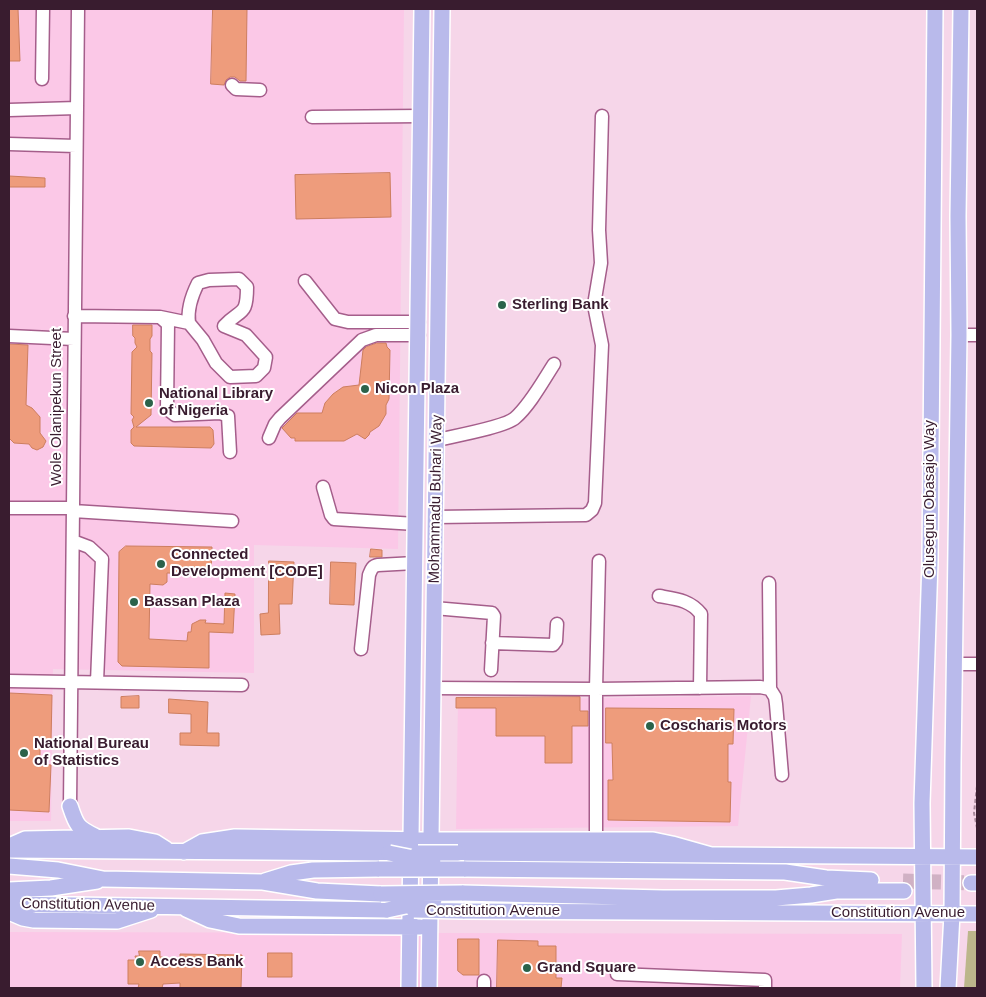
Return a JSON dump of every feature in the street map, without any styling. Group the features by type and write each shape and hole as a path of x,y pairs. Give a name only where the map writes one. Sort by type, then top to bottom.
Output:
{"main road":[{"name":"Mohammadu Buhari Way","path":"409,988 422,9"},
{"name":"Mohammadu Buhari Way","path":"429,988 442,9"},
{"name":"Olusegun Obasajo Way","path":"922,988 923,914 921,855 930,561 935,9"},
{"name":"Olusegun Obasajo Way","path":"948,988 952,914 961,9"},
{"path":"421,137 441,138"},
{"path":"416,500 436,502"},
{"path":"49,837 61,828 70,806"},
{"path":"70,806 76,823 80,828 98,837"},
{"path":"9,846 25,838 49,837 129,837 155,842 178,852 202,842 235,837 411,840 653,840 711,855"},
{"path":"9,850 921,855 977,857"},
{"path":"389,853 464,869"},
{"name":"Constitution Avenue","path":"9,866 58,870 104,879 263,882 317,891 381,894 462,893 663,898 776,898 903,886 785,872 464,869 313,870 291,873 263,882"},
{"name":"Constitution Avenue","path":"9,890 52,888 104,879"},
{"path":"388,910 462,893"},
{"name":"Constitution Avenue","path":"9,904 463,911 977,914"},
{"path":"9,912 34,920 117,921 159,906"},
{"path":"182,907 210,920 239,926 410,926 429,928"}],"street":[{"path":"42,79 43,9"},
{"name":"Wole Olanipekun Street","path":"70,806 78,9"},
{"path":"232,85 236,89 260,90"},
{"path":"9,110 77,108"},
{"path":"312,118 421,116"},
{"path":"435,517 586,515 592,510 595,503 602,345 594,305 601,263 602,116"},
{"path":"9,144 76,146"},
{"path":"74,316 160,317 189,323 203,340 216,363 230,377 256,376 264,368 266,357 246,335 224,326 242,313 247,303 247,287 239,279 209,280 198,283 192,295 188,316 189,323"},
{"path":"305,281 335,319 419,329"},
{"path":"160,317 168,324 168,409 175,415 220,413 228,416 230,452"},
{"path":"269,438 280,418 362,340 376,335 419,329"},
{"path":"959,335 977,334"},
{"path":"9,336 74,339"},
{"path":"437,440 513,420 520,413 554,364"},
{"path":"323,487 331,516 334,519 416,524"},
{"path":"9,508 73,510 232,521"},
{"path":"73,541 89,547 102,558 97,682"},
{"path":"596,840 596,689 600,561"},
{"path":"361,649 371,569 378,564 415,563"},
{"path":"769,583 770,689 775,697 776,704 782,775"},
{"path":"659,596 687,602 694,606 701,614 700,688"},
{"path":"434,608 492,613 494,616 491,670"},
{"path":"492,643 553,645 556,641 557,624"},
{"path":"955,664 977,664"},
{"path":"9,681 242,685"},
{"path":"432,688 760,687 770,689"},
{"path":"617,974 725,984 765,984"}],"path":[{"path":"977,786 974,813 977,828"}],"shaded area":[{"path":"9,9 404,9 398,549 254,545 254,673 53,669 51,821 9,821"},
{"path":"751,696 738,826 456,829 458,700"},
{"path":"968,931 977,931 977,988 964,988"},
{"path":"9,932 902,934 900,988 9,988"}],"building":[{"path":"9,9 18,9 20,61 9,61"},
{"path":"213,9 247,9 246,81 230,77 224,85 211,84"},
{"path":"390,173 391,217 296,219 295,175"},
{"path":"9,176 45,178 45,187 9,187"},
{"path":"133,325 152,325 152,336 150,339 150,351 152,353 151,415 136,427 210,427 213,430 214,444 211,448 134,446 131,443 131,430 134,427 132,420 134,417 131,414 132,352 137,347 133,336"},
{"name":"Nicon Plaza","path":"377,343 386,343 390,350 389,399 386,405 386,414 379,426 370,432 365,439 357,434 344,441 295,441 295,438 291,438 282,428 297,413 322,413 325,403 333,394 343,387 359,385 363,350"},
{"path":"9,344 28,345 26,405 32,408 40,417 40,433 46,441 43,447 37,450 29,444 14,443 9,438"},
{"name":"Bassan Plaza","path":"126,546 212,547 211,574 167,573 167,582 163,585 150,584 149,639 187,641 188,632 191,632 192,624 200,620 206,620 205,623 224,624 225,593 235,594 233,633 209,632 209,668 122,666 118,662 119,552"},
{"path":"371,549 382,550 382,557 370,557"},
{"path":"269,561 294,562 292,604 279,604 280,634 261,635 260,614 268,613"},
{"path":"331,562 356,563 354,605 330,604"},
{"name":"National Bureau of Statistics","path":"9,693 52,695 51,742 40,742 40,764 51,765 49,812 9,810"},
{"path":"139,696 139,708 121,708 121,697"},
{"path":"580,697 580,711 588,711 588,726 572,726 572,763 545,763 545,736 496,736 496,708 456,708 456,698"},
{"path":"169,699 208,702 207,733 219,733 219,746 180,745 180,733 191,733 191,714 169,713"},
{"path":"606,708 734,709 733,744 728,744 728,782 731,782 730,822 608,820 608,780 613,780 612,743 606,743"},
{"path":"458,939 479,939 479,975 463,975 458,971"},
{"name":"Grand Square","path":"498,940 538,941 538,946 556,946 556,978 562,978 561,988 497,988"},
{"path":"139,951 160,951 160,957 163,957 163,961 180,960 180,954 242,955 241,988 180,988 180,983 163,984 162,988 138,988 139,984 128,984 128,960 136,960 135,956 139,956"},
{"path":"268,953 292,953 292,977 268,977"}],"tunnel":[{"path":"903,881 971,883"}],"place":[{"name":"Sterling Bank","path":"502,305"},
{"name":"Nicon Plaza","path":"365,389"},
{"name":"National Library of Nigeria","path":"149,403"},
{"name":"Connected Development [CODE]","path":"161,564"},
{"name":"Bassan Plaza","path":"134,602"},
{"name":"Coscharis Motors","path":"650,726"},
{"name":"National Bureau of Statistics","path":"24,753"},
{"name":"Access Bank","path":"140,962"},
{"name":"Grand Square","path":"527,968"}]}
